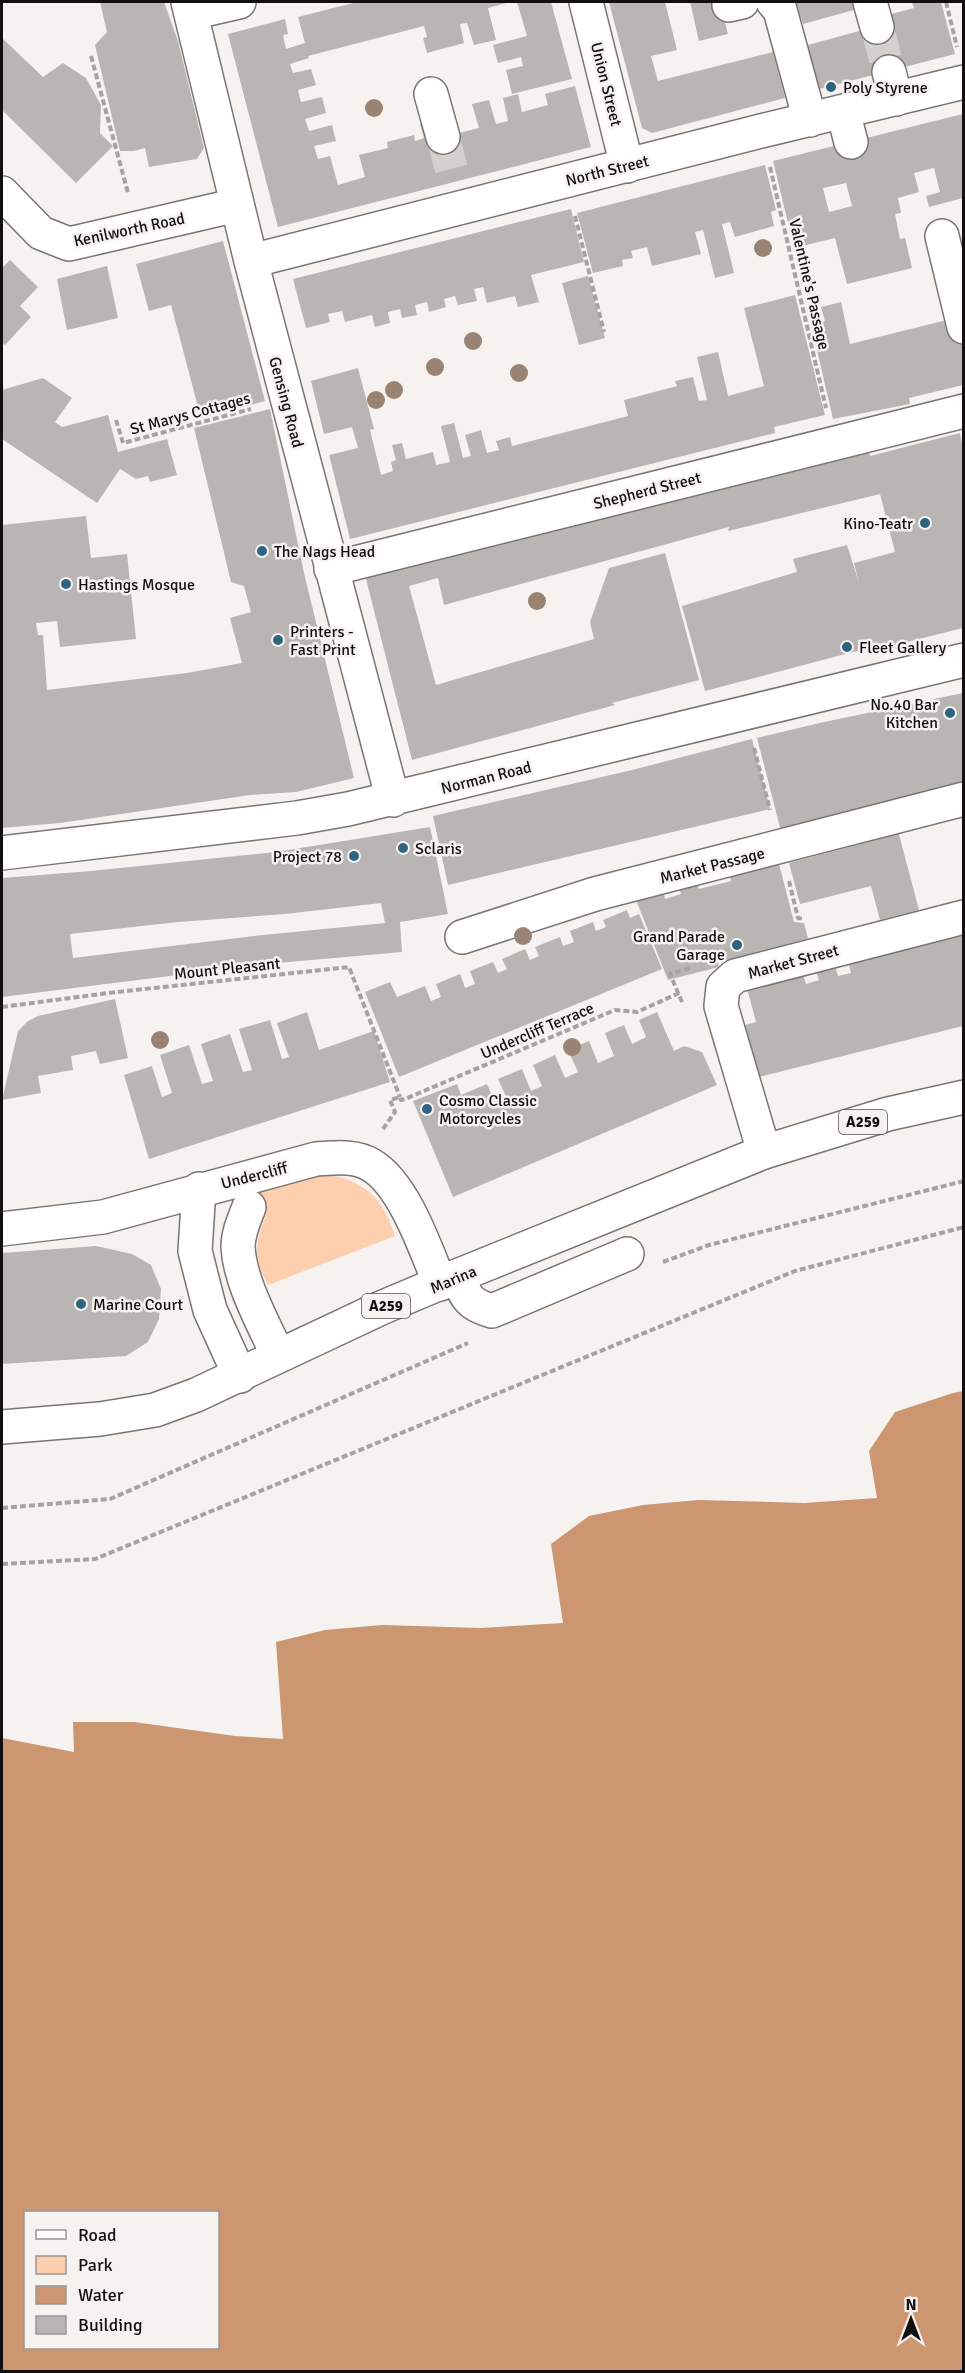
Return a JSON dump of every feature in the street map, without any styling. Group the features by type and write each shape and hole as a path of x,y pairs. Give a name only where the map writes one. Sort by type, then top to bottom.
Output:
{"main road":[{"path":"190,7 239,2"},
{"name":"Union Street","path":"586,2 627,166"},
{"path":"773,2 780,10 810,120"},
{"name":"Gensing Road","path":"190,7 251,261 393,800"},
{"name":"North Street","path":"251,261 458,195 566,181 810,120 847,127 893,85 961,68"},
{"path":"431,94 442,137"},
{"name":"Kenilworth Road","path":"2,193 41,233 69,244 237,205"},
{"path":"942,236 963,327"},
{"name":"Shepherd Street","path":"331,569 963,411"},
{"name":"Norman Road","path":"2,853 297,818 393,800 963,660"},
{"name":"Market Passage","path":"462,937 595,894 963,799"},
{"name":"Market Street","path":"764,1152 721,1006 723,987 735,976 963,917"},
{"name":"A259","path":"764,1152 888,1114 963,1097"},
{"name":"Marina","path":"2,1427 100,1419 155,1410 240,1376 381,1308 764,1152"},
{"name":"Undercliff","path":"2,1229 103,1217 316,1159 340,1157 360,1160 372,1165 391,1184 448,1280 478,1308 492,1311 627,1254"},
{"path":"199,1189 195,1251 210,1310 240,1376"},
{"path":"249,1207 241,1228 238,1246 242,1274 278,1356"}],"path":[{"path":"946,2 961,68"},
{"path":"91,57 138,228"},
{"name":"Valentine's Passage","path":"761,131 819,383 836,443"},
{"path":"566,181 604,332"},
{"name":"St Marys Cottages","path":"116,420 123,443 287,400"},
{"name":"Mount Pleasant","path":"2,1007 349,967 400,1097"},
{"name":"Undercliff Terrace","path":"400,1097 401,1100 405,1099 615,1010 637,1012 679,993 670,974"},
{"path":"395,1112 390,1100 400,1097"},
{"path":"2,1564 95,1558 795,1271 963,1227"}],"green space":[{"path":"322,1174 349,1180 369,1192 384,1211 395,1236 268,1285 260,1267 257,1252 257,1244 265,1218 234,1197"}],"water":[{"path":"963,1391 963,2371 2,2371 2,1738 74,1752 73,1722 134,1722 235,1736 283,1739 276,1642 325,1630 382,1625 481,1628 563,1623 551,1544 589,1516 643,1505 698,1500 804,1503 877,1498 869,1451 895,1412"}],"building":[{"path":"100,2 164,2 178,41 204,148 197,159 149,167 145,148 120,151 95,45 107,32"},
{"path":"357,2 510,2 488,8 496,40 474,45 467,23 460,24 464,43 427,53 423,38 427,37 424,26 308,56 309,58 290,64 293,73 311,69 316,85 298,90 301,102 322,97 326,113 305,119 309,131 332,125 336,141 314,146 318,159 330,156 338,185 365,177 359,155 388,148 387,142 414,135 415,141 424,138 420,124 431,122 443,137 479,128 472,104 489,100 496,124 508,121 503,98 518,94 522,112 548,105 545,94 575,86 591,147 278,227 228,34 285,19 288,34 283,35 286,49 305,43 298,17"},
{"path":"517,2 551,2 572,79 512,94 506,70 523,66 521,57 498,63 493,45 527,36"},
{"path":"609,2 665,2 677,50 651,56 658,81 773,52 785,98 652,133 642,128"},
{"path":"690,2 720,2 728,34 699,41"},
{"path":"796,2 853,2 854,10 803,24"},
{"path":"912,2 941,2 955,54 819,89 808,45 863,30 888,15 914,8"},
{"path":"2,38 43,77 63,63 86,78 101,105 100,133 113,146 76,183 2,110"},
{"path":"963,114 963,198 929,207 926,196 940,192 934,168 914,173 919,192 898,198 901,213 895,214 900,239 905,238 912,268 847,284 835,238 794,248 773,161","holes":["846,183 852,206 829,212 823,188"]},
{"path":"765,165 776,210 771,212 774,226 735,237 730,222 722,224 734,273 715,278 703,230 695,232 701,254 652,266 647,247 631,251 633,258 622,260 623,266 593,273 577,213"},
{"path":"571,209 584,262 531,275 539,302 518,307 515,296 487,303 483,287 474,289 477,301 458,305 455,296 444,299 446,307 429,312 427,302 415,305 417,315 402,318 400,309 388,312 390,323 375,327 372,315 345,322 342,311 328,314 330,322 306,328 293,279"},
{"path":"223,241 265,401 201,418 171,305 149,311 136,264"},
{"path":"10,260 38,287 20,306 31,317 5,345 2,342 2,268"},
{"path":"107,266 118,318 67,330 57,279"},
{"path":"588,276 605,338 579,345 562,283"},
{"path":"795,295 825,415 774,427 775,433 350,539 329,455 358,448 352,427 324,434 311,381 358,368 374,429 370,430 381,475 393,471 391,462 396,460 392,445 402,443 406,459 433,452 436,465 450,462 441,426 454,423 463,458 471,456 465,435 481,430 487,453 499,450 496,441 510,437 512,446 628,416 624,400 677,386 675,381 693,377 699,401 707,400 697,357 718,352 728,396 764,386 744,308"},
{"path":"841,302 850,344 955,318 963,330 963,385 909,398 910,404 833,419 811,324 825,321 821,307"},
{"path":"43,378 72,398 55,422 62,427 108,415 118,452 167,439 177,475 150,482 148,476 136,479 120,469 97,503 2,439 2,390"},
{"path":"270,409 304,573 354,778 296,792 250,795 60,823 2,828 2,525 86,516 91,558 127,554 136,639 60,647 57,621 36,623 38,635 43,635 47,690 187,673 242,663 230,618 251,612 244,586 231,582 194,428"},
{"path":"960,433 963,449 963,628 876,650 876,646 705,691 682,606 797,572 793,559 847,545 859,583 854,563 895,552 880,494 728,531 729,527 444,605 438,578 409,586 436,685 594,639 590,622 609,568 665,553 699,680 412,760 365,575 869,451 870,456"},
{"path":"963,693 963,793 783,839 757,738"},
{"path":"752,739 770,809 448,885 433,816 632,770"},
{"path":"430,827 448,914 400,922 402,952 266,964 2,997 2,878 276,852","holes":["381,903 385,923 73,958 70,934"]},
{"path":"897,827 919,910 880,920 871,886 800,904 789,863 861,844 859,837"},
{"path":"777,856 794,922 804,923 808,939 718,962 719,967 668,980 636,900 663,891 665,899 681,894 678,885 696,879 699,889 731,881 728,869"},
{"path":"627,910 630,918 639,914 662,969 399,1077 365,992 390,982 397,997 425,986 431,1001 441,997 436,984 460,974 465,988 475,984 470,971 493,962 498,973 507,969 502,959 525,949 530,960 539,956 535,947 560,937 563,946 574,942 570,931 593,922 596,931 606,927 603,920"},
{"path":"963,933 963,1026 759,1077 745,1025 756,1022 747,988 803,974 806,984 819,980 816,971 835,966 838,976 851,973 848,961"},
{"path":"115,999 128,1058 100,1064 96,1051 71,1056 73,1070 38,1076 41,1093 2,1100 18,1031 28,1021 38,1016"},
{"path":"307,1012 319,1050 374,1031 390,1082 149,1159 124,1075 152,1066 162,1097 172,1093 160,1055 189,1045 202,1084 213,1081 201,1044 230,1034 243,1072 252,1070 239,1029 270,1020 282,1059 289,1057 277,1023"},
{"path":"657,1012 674,1051 684,1046 702,1052 717,1085 453,1197 413,1101 457,1084 461,1095 487,1084 496,1105 508,1101 498,1079 522,1069 531,1091 542,1086 533,1065 555,1055 565,1078 578,1072 568,1050 589,1041 598,1063 614,1056 605,1033 624,1025 632,1044 646,1037 639,1020"},
{"name":"Marine Court","path":"96,1246 132,1254 151,1265 161,1289 159,1319 148,1342 126,1356 2,1364 2,1253"}],"tunnel":[{"path":"877,27 889,72"},
{"path":"443,137 455,183"}],"place":[{"name":"Poly Styrene","path":"831,87"},
{"name":"Kino-Teatr","path":"925,523"},
{"name":"The Nags Head","path":"262,551"},
{"name":"Hastings Mosque","path":"66,584"},
{"name":"Printers - Fast Print","path":"278,640"},
{"name":"Fleet Gallery","path":"847,647"},
{"name":"No.40 Bar Kitchen","path":"950,713"},
{"name":"Sclaris","path":"403,848"},
{"name":"Project 78","path":"354,856"},
{"name":"Grand Parade Garage","path":"737,945"},
{"name":"Cosmo Classic Motorcycles","path":"427,1109"},
{"name":"Marine Court","path":"81,1304"}]}
